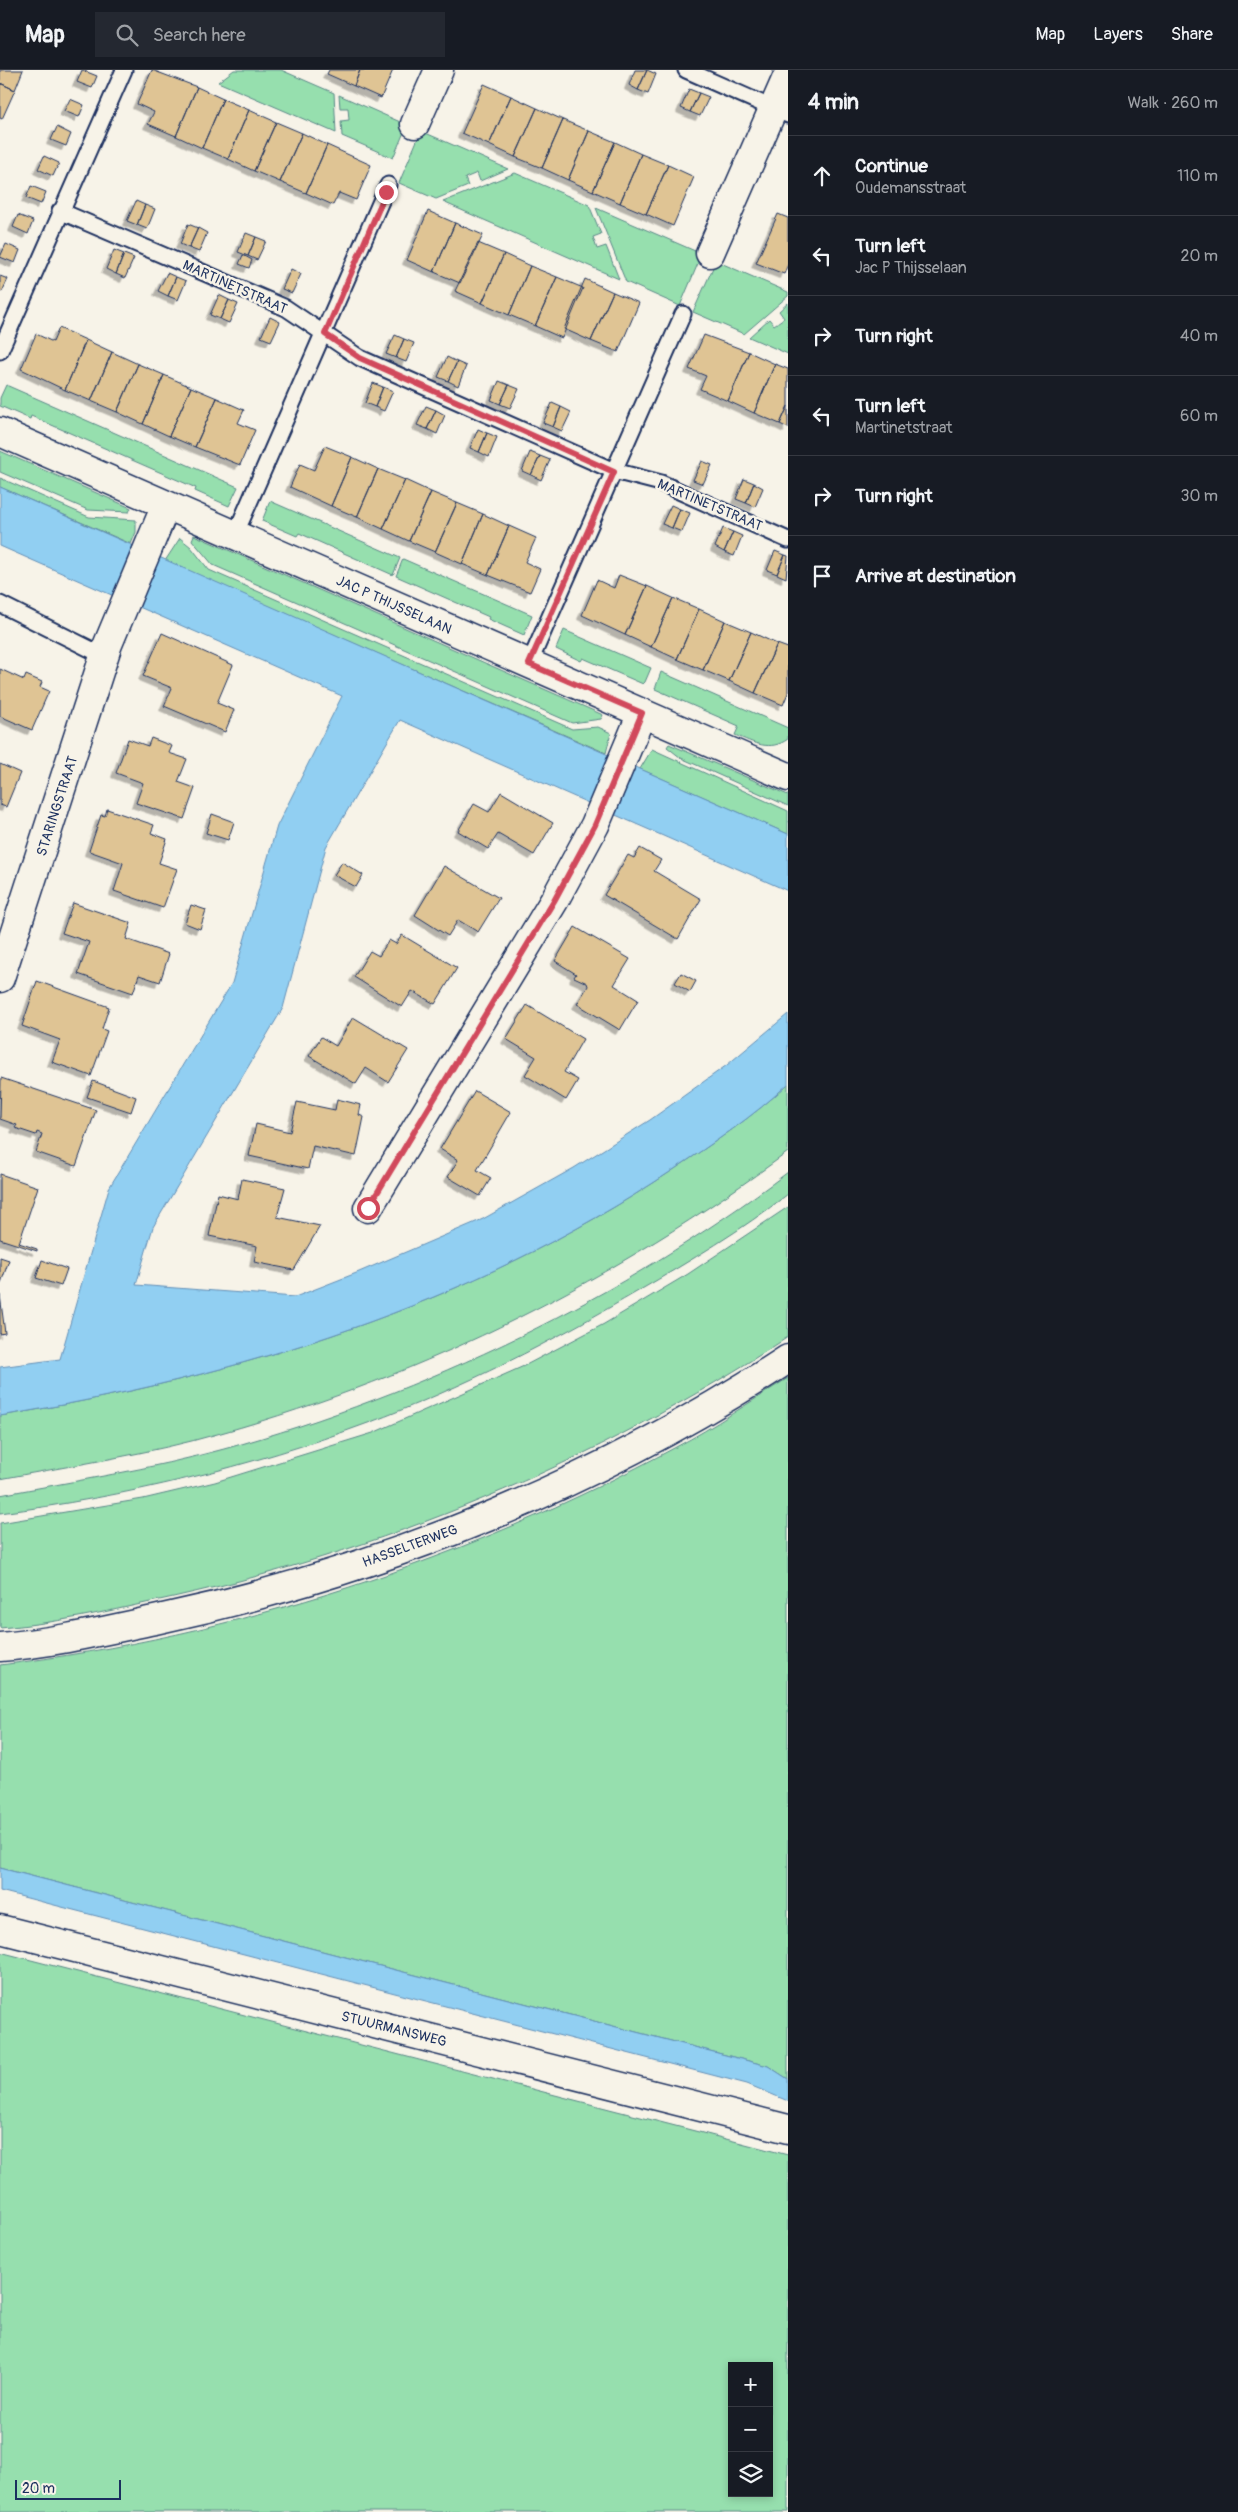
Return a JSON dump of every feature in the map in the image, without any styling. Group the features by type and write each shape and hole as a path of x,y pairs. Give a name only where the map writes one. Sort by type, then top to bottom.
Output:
{"street":[{"path":"415,124 439,70"},
{"path":"710,254 781,112 788,76"},
{"name":"JAC P THIJSSELAAN","path":"0,432 788,777"},
{"name":"STARINGSTRAAT","path":"3,961 104,656 166,505"},
{"path":"368,1208 554,901 595,825 642,713"},
{"name":"HASSELTERWEG","path":"0,1647 108,1630 234,1603 338,1573 444,1535 575,1478 657,1437 750,1384 788,1359"},
{"name":"STUURMANSWEG","path":"0,1929 788,2129"}],"lane":[{"path":"0,351 60,211 124,70"},
{"path":"686,70 781,112"},
{"path":"235,536 325,334 388,185"},
{"name":"MARTINETSTRAAT","path":"60,211 286,308 360,358 614,472 661,482 788,540"},
{"path":"529,664 683,314"},
{"path":"0,604 104,656"}],"green space":[{"path":"234,70 281,70 334,93 336,133 218,82"},
{"path":"339,95 407,125 393,158 342,136 341,121 349,120 348,108 340,108"},
{"path":"421,131 508,169 480,181 477,173 465,178 468,186 436,199 399,183"},
{"path":"515,173 589,205 601,234 593,237 597,249 606,246 619,279 443,202"},
{"path":"596,208 702,254 680,306 626,282"},
{"path":"716,261 788,292 788,296 744,334 693,312"},
{"path":"788,303 788,354 749,337 769,319 774,325 784,318 779,311"},
{"path":"6,385 238,487 229,506 195,491 196,488 31,416 30,419 0,406 0,398"},
{"path":"0,451 131,508 129,512 88,510 0,472"},
{"path":"0,478 89,517 136,520 136,532 131,544 0,487"},
{"path":"270,501 400,558 393,575 299,533 297,536 262,521"},
{"path":"194,535 603,715 601,719 572,723 213,565 192,540"},
{"path":"180,538 191,547 209,570 572,729 598,727 611,733 606,753 165,561"},
{"path":"403,559 532,615 524,635 488,619 489,617 396,576"},
{"path":"564,630 651,668 645,682 643,684 583,658 581,661 556,649"},
{"path":"661,672 788,728 788,739 768,746 735,735 739,726 655,689"},
{"path":"669,744 788,795 788,806 681,758 667,747"},
{"path":"652,749 788,811 788,834 640,769"},
{"path":"788,1084 788,1152 723,1198 656,1241 587,1281 517,1318 446,1352 372,1382 297,1409 221,1433 111,1459 0,1479 0,1416 89,1400 177,1380 264,1357 350,1329 434,1297 516,1260 596,1218 718,1140"},
{"path":"788,1172 788,1194 716,1245 574,1327 438,1395 323,1439 233,1467 140,1489 0,1513 0,1495 141,1469 224,1449 374,1400 447,1370 519,1337 658,1261 724,1218"},
{"path":"788,1207 788,1337 715,1383 640,1425 563,1463 484,1498 404,1530 322,1557 239,1581 155,1601 58,1621 0,1628 0,1523 143,1499 215,1482 373,1433 524,1366 604,1324 688,1274"},
{"path":"788,1378 788,2079 768,2066 0,1868 0,1665 89,1652 263,1613 348,1588 432,1558 515,1525 596,1488 690,1439"},
{"path":"0,1952 788,2155 788,2512 0,2512"}],"water":[{"path":"0,487 788,834 788,891 400,720 326,847 283,1008 153,1227 136,1285 295,1297 359,1272 483,1219 574,1168 650,1120 727,1065 788,1014 788,1084 718,1140 596,1218 516,1260 434,1297 350,1329 264,1357 177,1380 89,1400 0,1416 0,1367 60,1359 109,1188 232,983 277,826 342,696 0,546"},
{"path":"0,1868 768,2066 788,2079 788,2101 747,2084 0,1891"}],"building":[{"path":"0,70 23,70 15,90 0,83"},
{"path":"82,70 97,76 92,88 77,82"},
{"path":"152,70 197,87 176,136 148,124 154,112 137,104"},
{"path":"329,70 360,70 354,86 327,74"},
{"path":"360,70 393,70 381,98 354,86"},
{"path":"635,70 647,70 638,90 629,85"},
{"path":"647,70 656,74 648,94 638,90"},
{"path":"0,83 15,90 2,119 0,118"},
{"path":"484,84 511,96 489,145 462,133"},
{"path":"197,87 223,99 202,148 176,136"},
{"path":"689,89 699,93 690,112 681,108"},
{"path":"699,93 709,97 700,116 690,112"},
{"path":"511,96 537,108 515,157 489,145"},
{"path":"70,99 84,105 79,117 64,111"},
{"path":"223,99 249,110 228,159 202,148"},
{"path":"537,108 563,120 542,168 515,157"},
{"path":"249,110 276,122 254,171 228,159"},
{"path":"563,120 589,131 568,180 542,168"},
{"path":"276,122 302,133 280,182 254,171"},
{"path":"57,127 71,134 66,146 51,140"},
{"path":"589,131 615,142 593,191 568,180"},
{"path":"302,133 327,145 306,193 280,182"},
{"path":"615,142 641,154 620,203 593,191"},
{"path":"327,145 371,165 356,200 339,193 333,205 306,193"},
{"path":"641,154 668,165 646,214 620,203"},
{"path":"44,156 59,163 53,176 38,169"},
{"path":"668,165 694,177 673,226 646,214"},
{"path":"31,186 46,192 41,204 26,198"},
{"path":"136,201 145,205 137,225 127,221"},
{"path":"145,205 155,209 147,229 137,225"},
{"path":"428,211 455,223 434,272 407,260"},
{"path":"778,214 788,218 788,264 784,274 756,263"},
{"path":"18,215 33,221 28,234 13,227"},
{"path":"455,223 483,235 460,283 434,272"},
{"path":"188,224 198,228 189,248 180,244"},
{"path":"198,228 207,233 199,252 189,248"},
{"path":"246,233 256,237 248,256 238,252"},
{"path":"256,237 266,241 257,260 248,256"},
{"path":"478,243 504,254 482,303 455,291"},
{"path":"6,244 20,250 15,263 0,257"},
{"path":"114,250 124,254 116,274 106,269"},
{"path":"124,254 134,258 125,278 116,274"},
{"path":"504,254 530,266 509,315 482,303"},
{"path":"243,255 252,260 249,268 239,264"},
{"path":"530,266 557,277 535,326 509,315"},
{"path":"291,269 301,274 292,293 282,289"},
{"path":"167,273 176,277 168,296 158,291"},
{"path":"0,276 8,279 2,292 0,291"},
{"path":"176,277 186,281 178,300 168,296"},
{"path":"557,277 583,288 562,338 535,326"},
{"path":"585,279 613,292 591,341 564,329"},
{"path":"613,292 639,303 618,352 591,341"},
{"path":"219,295 229,300 220,319 210,315"},
{"path":"229,300 238,304 229,323 220,319"},
{"path":"270,317 280,322 271,341 261,337"},
{"path":"59,328 86,340 65,390 21,369 36,334 53,342"},
{"path":"395,335 404,339 396,358 386,354"},
{"path":"704,335 749,352 728,401 700,389 706,376 689,369"},
{"path":"404,339 414,343 406,362 396,358"},
{"path":"86,340 112,352 91,401 65,390"},
{"path":"112,352 138,364 117,412 91,401"},
{"path":"749,352 775,364 754,413 728,401"},
{"path":"447,357 457,362 448,381 438,377"},
{"path":"457,362 466,366 458,386 448,381"},
{"path":"138,364 164,375 143,424 117,412"},
{"path":"775,364 788,369 788,406 780,424 754,413"},
{"path":"164,375 191,387 169,436 143,424"},
{"path":"499,381 509,385 500,404 491,400"},
{"path":"373,383 383,387 375,407 365,403"},
{"path":"509,385 519,389 510,408 500,404"},
{"path":"191,387 217,398 195,447 169,436"},
{"path":"383,387 393,391 384,411 375,407"},
{"path":"217,398 244,410 238,423 255,430 240,465 195,447"},
{"path":"552,403 561,407 553,427 543,423"},
{"path":"426,406 436,410 427,429 417,425"},
{"path":"788,406 788,428 780,424"},
{"path":"561,407 571,412 562,431 553,427"},
{"path":"436,410 445,415 437,434 427,429"},
{"path":"478,429 487,433 479,452 470,448"},
{"path":"487,433 497,437 489,457 479,452"},
{"path":"325,446 352,457 331,506 290,487 300,464 314,470"},
{"path":"530,452 540,456 531,475 522,471"},
{"path":"540,456 550,460 541,480 531,475"},
{"path":"352,457 378,469 357,517 331,506"},
{"path":"702,461 712,465 703,484 693,480"},
{"path":"378,469 405,480 383,529 357,517"},
{"path":"744,479 754,483 746,503 736,499"},
{"path":"405,480 431,492 409,541 383,529"},
{"path":"754,483 763,488 755,507 746,503"},
{"path":"431,492 457,503 435,552 409,541"},
{"path":"457,503 483,514 462,564 435,552"},
{"path":"671,505 680,509 672,528 662,524"},
{"path":"680,509 690,513 682,532 672,528"},
{"path":"483,514 509,526 488,575 462,564"},
{"path":"509,526 536,538 525,562 540,569 530,592 488,575"},
{"path":"723,528 733,532 724,552 715,547"},
{"path":"733,532 742,536 734,556 724,552"},
{"path":"775,551 785,555 777,574 767,570"},
{"path":"785,555 788,556 786,578 777,574"},
{"path":"619,575 647,586 625,635 582,615 597,580 614,588"},
{"path":"647,586 673,598 651,647 625,635"},
{"path":"673,598 699,609 677,659 651,647"},
{"path":"699,609 725,621 703,670 677,659"},
{"path":"725,621 751,632 729,681 703,670"},
{"path":"751,632 777,644 755,693 729,681"},
{"path":"162,633 233,665 217,703 234,710 225,732 164,706 172,688 143,676"},
{"path":"777,644 788,648 788,693 783,705 755,693"},
{"path":"0,669 24,680 26,675 42,682 40,687 49,691 32,730 0,716"},
{"path":"151,738 172,746 169,753 187,759 178,782 195,788 184,819 136,803 143,783 116,773 128,739 148,746"},
{"path":"0,764 20,773 6,807 0,805"},
{"path":"501,792 553,823 534,855 498,834 488,849 458,831 474,804 489,812"},
{"path":"107,809 154,825 151,833 167,839 159,863 177,869 163,908 114,891 123,863 89,851 101,815 105,816"},
{"path":"212,814 234,822 228,840 206,833"},
{"path":"640,848 661,860 654,871 701,899 678,939 604,895 628,855 634,858"},
{"path":"342,862 363,875 356,887 334,875"},
{"path":"444,866 499,898 478,932 458,920 448,936 415,915"},
{"path":"73,903 131,923 126,939 169,954 160,982 139,975 133,993 78,974 89,942 62,933"},
{"path":"191,905 206,910 200,929 185,923"},
{"path":"575,927 630,959 614,985 638,1000 620,1030 577,1004 588,986 587,983 574,977 576,974 555,961"},
{"path":"402,935 457,968 435,1004 412,991 402,1007 354,977 370,951 379,956 389,940 396,944"},
{"path":"681,973 696,981 690,992 675,983"},
{"path":"37,981 109,1007 102,1029 107,1031 91,1076 52,1062 60,1040 22,1026"},
{"path":"527,1005 583,1039 564,1072 578,1080 566,1100 525,1075 536,1057 506,1039"},
{"path":"353,1017 408,1050 388,1082 366,1068 356,1084 309,1056 321,1037 336,1046"},
{"path":"1,1078 96,1110 76,1166 36,1152 42,1134 37,1132 36,1135 15,1128 17,1125 0,1119"},
{"path":"93,1081 136,1097 131,1112 87,1097"},
{"path":"475,1091 511,1112 477,1170 491,1178 480,1196 448,1177 458,1160 440,1149"},
{"path":"337,1099 361,1105 359,1115 364,1117 356,1156 313,1146 308,1169 249,1156 256,1124 290,1132 297,1102 335,1110"},
{"path":"0,1174 38,1187 19,1243 37,1249 37,1251 0,1239"},
{"path":"242,1179 285,1188 277,1217 320,1226 294,1270 254,1262 257,1246 209,1236 218,1194 238,1199"},
{"path":"0,1257 9,1260 0,1286"},
{"path":"42,1260 67,1269 61,1286 36,1278"},
{"path":"0,1295 5,1333 0,1334"}],"route":[{"path":"368,1208 554,901 595,825 642,713 529,664 614,472 360,358 325,334 386,192"}]}
